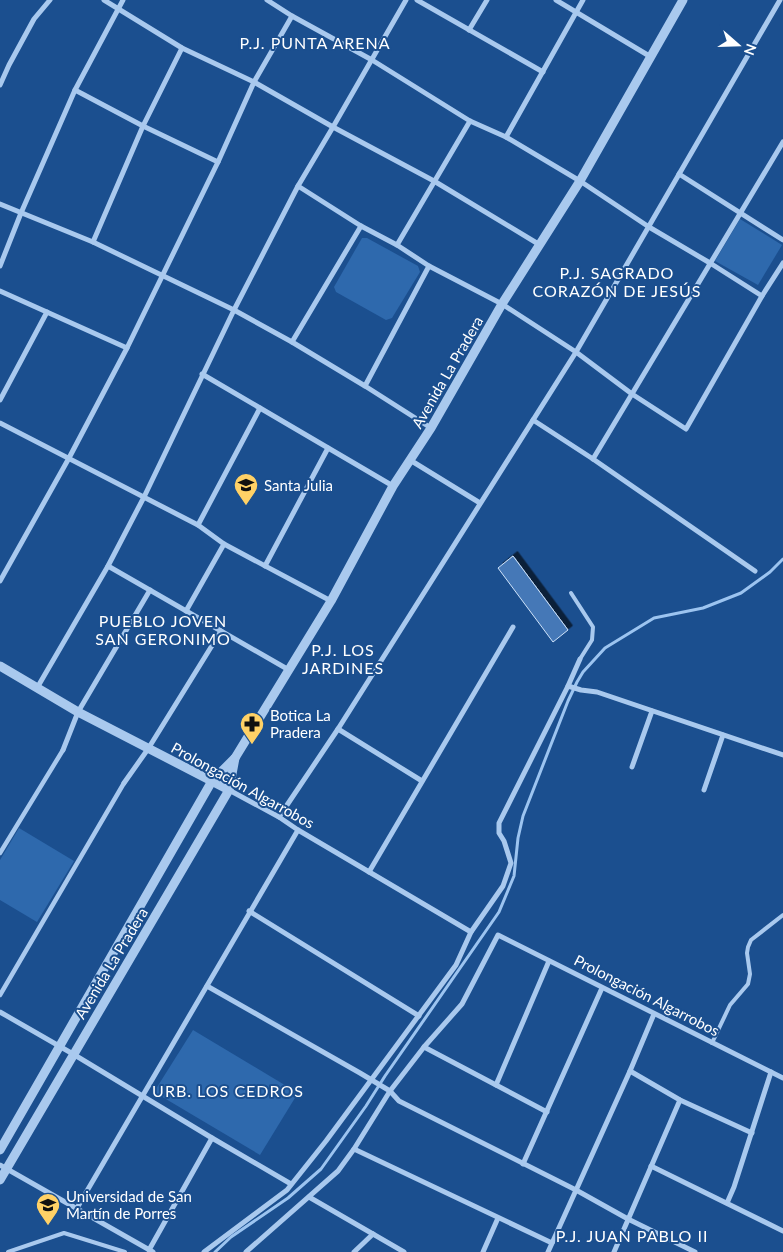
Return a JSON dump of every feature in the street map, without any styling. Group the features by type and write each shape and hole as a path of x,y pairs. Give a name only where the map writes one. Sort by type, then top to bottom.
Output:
{"street":[{"path":"0,85 34,19 50,0"},
{"path":"104,0 182,48 254,82 434,181 540,245"},
{"path":"0,266 21,213 76,90 123,0"},
{"path":"267,0 372,60 470,121 506,137 580,181 648,227 762,296"},
{"path":"37,688 108,566 144,497 202,374 298,186 406,0"},
{"path":"417,0 543,72"},
{"path":"469,30 487,0"},
{"path":"556,0 651,57"},
{"path":"506,137 583,0"},
{"name":"Avenida La Pradera","path":"0,1150 212,781 235,758 331,601 393,486 431,428 502,304 580,181 683,0"},
{"path":"279,817 338,729 576,352 780,1"},
{"path":"0,580 2,570 69,458 127,348 218,162 254,82 292,16"},
{"path":"93,242 143,126 182,48"},
{"path":"76,90 143,126 218,162"},
{"path":"397,245 470,121"},
{"path":"593,459 783,142"},
{"path":"679,174 783,240"},
{"path":"298,186 429,266 502,304 576,352 632,394 686,429 783,263"},
{"path":"0,204 93,242 234,310 292,342 431,428"},
{"path":"292,342 361,226"},
{"path":"365,386 429,266"},
{"path":"0,290 127,348"},
{"path":"0,400 47,312"},
{"path":"202,374 393,486"},
{"path":"198,525 260,408"},
{"path":"533,420 755,571"},
{"path":"0,423 198,525 224,544 331,601"},
{"path":"265,566 328,448"},
{"path":"410,460 480,503"},
{"path":"186,611 224,544"},
{"path":"108,566 289,670"},
{"path":"0,853 63,750 78,712 150,590"},
{"path":"369,872 513,627"},
{"path":"0,995 124,783 148,749 221,631"},
{"path":"204,1252 287,1190 374,1081 456,965 471,932 503,886 511,863 504,841 499,833 499,823 569,686 580,658"},
{"name":"Prolongación Algarrobos","path":"0,666 78,712 279,817 471,932"},
{"path":"569,686 596,692 783,755"},
{"path":"632,767 652,711"},
{"path":"338,729 422,781"},
{"path":"704,790 724,735"},
{"name":"Avenida La Pradera","path":"0,1180 3,1167 73,1054 229,790 235,758"},
{"path":"77,1208 298,830"},
{"path":"249,912 419,1016"},
{"name":"Prolongación Algarrobos","path":"424,1047 462,1004 498,935 783,1078"},
{"path":"496,1085 549,961"},
{"path":"207,986 374,1081 388,1090 399,1101 694,1252"},
{"path":"523,1164 602,988"},
{"path":"0,1012 291,1184"},
{"path":"548,1252 654,1014"},
{"path":"246,1252 338,1171 354,1149 388,1090 424,1047 547,1112"},
{"path":"630,1071 680,1100 752,1133"},
{"path":"727,1203 734,1187 771,1072"},
{"path":"614,1252 680,1100"},
{"path":"3,1167 151,1251 212,1138"},
{"path":"354,1149 552,1243"},
{"path":"651,1166 783,1231"},
{"path":"309,1197 404,1252"},
{"path":"483,1252 498,1218"},
{"path":"354,1252 374,1234"}],"lane":[{"path":"571,593 592,627 592,640 580,658"},
{"path":"712,1043 730,1005 748,984 750,974 747,953 751,940 783,915"},
{"path":"8,1252 64,1233 126,1252"}],"shaded area":[{"path":"740,219 782,245 758,285 715,261"},
{"path":"362,238 367,238 418,266 420,272 392,318 386,320 336,292 334,287"},
{"path":"19,828 74,861 37,922 0,900 0,860"},
{"path":"193,1030 298,1093 260,1155 154,1092"}],"building":[{"path":"513,556 568,630 553,642 498,568"}],"waterway":[{"path":"215,1252 231,1237 288,1198 321,1169 499,912 514,876 518,838 523,816 568,701 583,672 605,648 654,618 703,608 741,593 770,572 783,559"}],"place":[{"name":"Santa Julia","path":"246,506"},
{"name":"Botica La Pradera","path":"252,745"},
{"name":"Universidad de San Martín de Porres","path":"48,1226"}],"district":[{"name":"P.J. PUNTA ARENA","path":"315,42"},
{"name":"P.J. SAGRADO CORAZÓN DE JESÚS","path":"617,281"},
{"name":"PUEBLO JOVEN SAN GERONIMO","path":"163,629"},
{"name":"P.J. LOS JARDINES","path":"343,658"},
{"name":"URB. LOS CEDROS","path":"228,1090"},
{"name":"P.J. JUAN PABLO II","path":"632,1235"}]}
